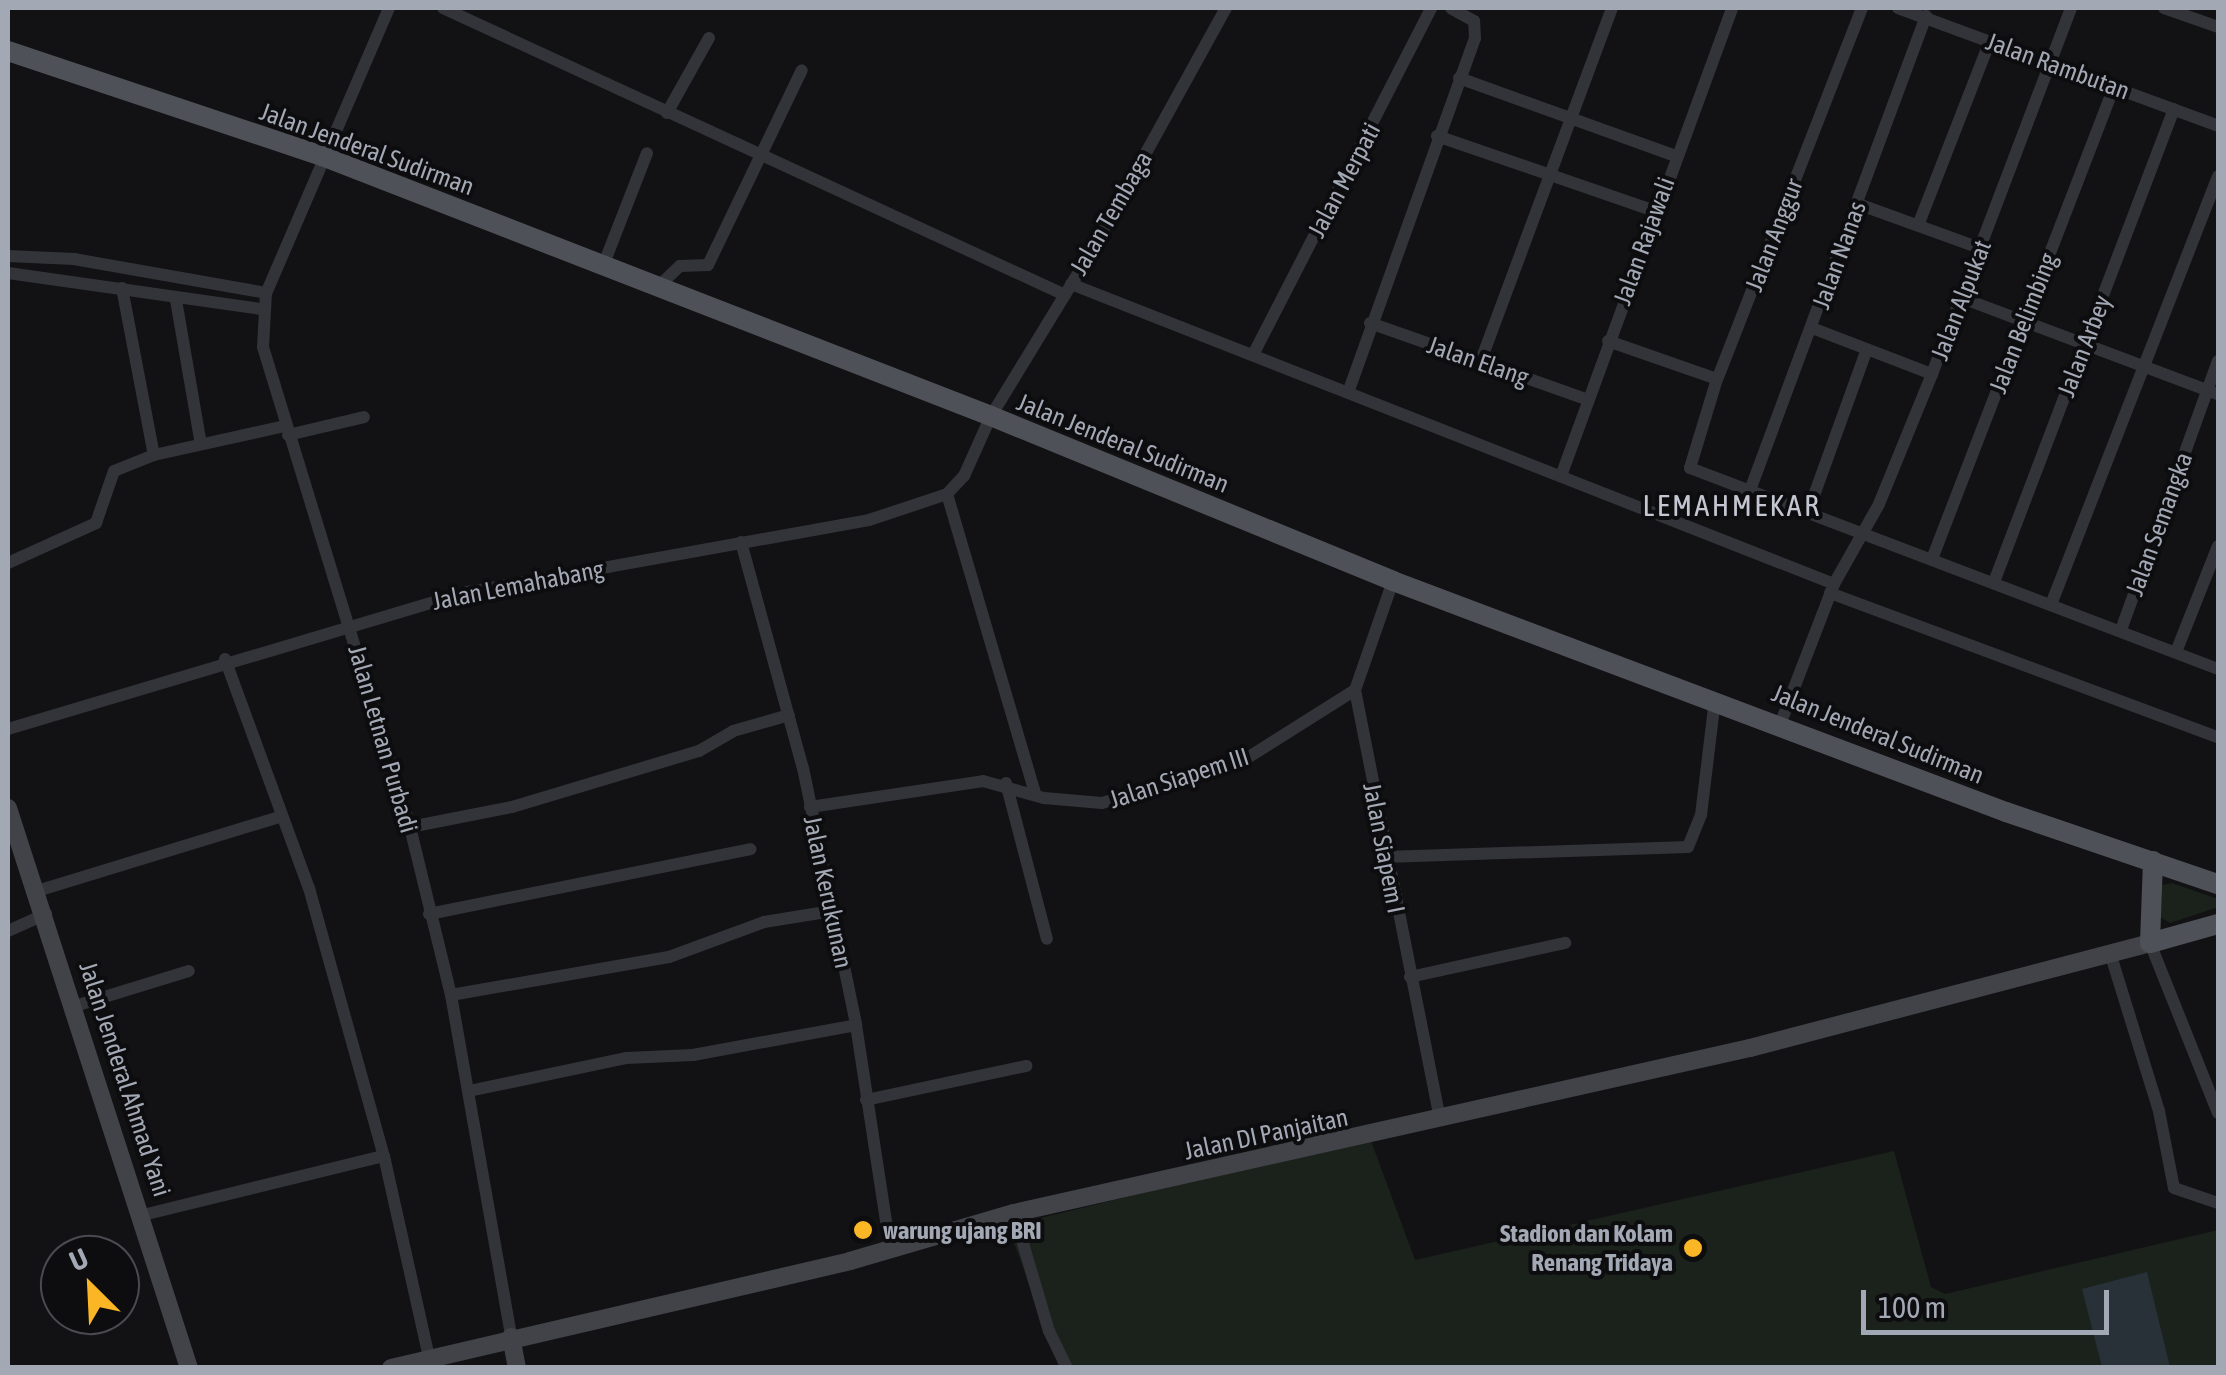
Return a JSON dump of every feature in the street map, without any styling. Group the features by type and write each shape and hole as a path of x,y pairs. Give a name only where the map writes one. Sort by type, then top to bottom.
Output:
{"main road":[{"name":"Jalan Jenderal Sudirman","path":"8,51 322,156 992,416 1392,581 2218,884"},
{"path":"2153,861 2150,943 2218,924"}],"street":[{"name":"Jalan Letnan Purbadi","path":"388,8 266,293 262,310 263,347 410,827 470,1090 511,1337"},
{"path":"442,8 461,12 667,114 1068,289 1255,351 1832,588 2218,736"},
{"name":"Jalan Tembaga","path":"992,416 1226,8"},
{"name":"Jalan Merpati","path":"1255,351 1431,8"},
{"path":"1348,390 1477,27 1451,8"},
{"path":"1480,363 1612,8"},
{"name":"Jalan Rajawali","path":"1560,476 1732,8"},
{"name":"Jalan Anggur","path":"1749,493 1693,472 1688,464 1862,8"},
{"name":"Jalan Rambutan","path":"1898,8 2218,126"},
{"name":"Jalan Alpukat","path":"1780,722 1832,588 1857,532 1879,504 1932,374 2071,8"},
{"path":"2164,8 2217,23"},
{"name":"Jalan Nanas","path":"1749,493 1926,16"},
{"path":"667,114 709,38"},
{"path":"1919,224 1990,41"},
{"path":"659,286 680,266 708,266 758,153 802,70"},
{"path":"1459,78 1676,156"},
{"name":"Jalan Belimbing","path":"1932,559 2114,87"},
{"name":"Jalan Arbey","path":"1994,582 2174,109"},
{"path":"1437,136 1655,211"},
{"path":"603,266 648,152"},
{"path":"2052,602 2218,176"},
{"path":"1858,204 1982,249"},
{"path":"8,256 74,259 266,293"},
{"path":"8,273 262,310"},
{"path":"122,288 154,455"},
{"path":"1962,298 2213,392"},
{"path":"176,300 200,444"},
{"name":"Jalan Elang","path":"1370,323 1586,399"},
{"path":"1812,328 1932,374"},
{"path":"1608,341 1717,380"},
{"path":"1808,512 1867,349"},
{"name":"Jalan Semangka","path":"2121,630 2213,392 2218,361"},
{"path":"992,416 964,476 946,494 1035,793"},
{"path":"8,563 87,530 101,517 108,477 154,455 364,417"},
{"path":"1749,493 2052,602 2218,668"},
{"name":"Jalan Lemahabang","path":"8,729 225,659 469,592 909,511 946,494"},
{"name":"Jalan Kerukunan","path":"741,542 788,715 832,911 856,1026 890,1247"},
{"path":"2176,652 2218,546"},
{"name":"Jalan Siapem I","path":"1392,581 1355,690 1385,857 1440,1119"},
{"path":"225,659 309,888 384,1156 430,1358"},
{"name":"Jalan Siapem III","path":"810,807 965,783 1006,783 1091,804 1163,788 1244,760 1355,690"},
{"path":"1385,857 1688,847 1705,793 1715,697"},
{"path":"410,827 530,801 699,751 733,731 788,715"},
{"path":"1006,783 1048,939"},
{"name":"Jalan Jenderal Ahmad Yani","path":"8,808 46,914 189,1368"},
{"path":"37,891 282,816"},
{"path":"429,914 751,849"},
{"path":"451,995 670,957 780,917 832,911"},
{"path":"8,930 46,914"},
{"path":"1410,976 1565,943"},
{"path":"2150,943 2218,1113"},
{"name":"Jalan DI Panjaitan","path":"390,1368 890,1247 1014,1213 1440,1119 2111,956 2150,943"},
{"path":"2111,956 2158,1111 2174,1188 2218,1204"},
{"path":"75,1006 189,971"},
{"path":"470,1090 626,1058 693,1055 856,1026"},
{"path":"866,1100 1026,1066"},
{"path":"143,1215 384,1156"},
{"path":"1014,1213 1048,1331 1067,1368"},
{"path":"511,1337 517,1368"}],"shaded area":[{"path":"2172,883 2218,899 2218,907 2170,923 2160,917 2162,885"},
{"name":"Stadion dan Kolam Renang Tridaya","path":"1370,1138 1415,1260 1894,1151 1931,1287 1945,1294 2218,1230 2218,1367 1059,1367 1008,1226"},
{"path":"2147,1272 2170,1367 2102,1367 2082,1289"}],"place":[{"name":"warung ujang BRI","path":"863,1230"},
{"name":"Stadion dan Kolam Renang Tridaya","path":"1693,1248"}],"district":[{"name":"LEMAHMEKAR","path":"1732,505"}]}
